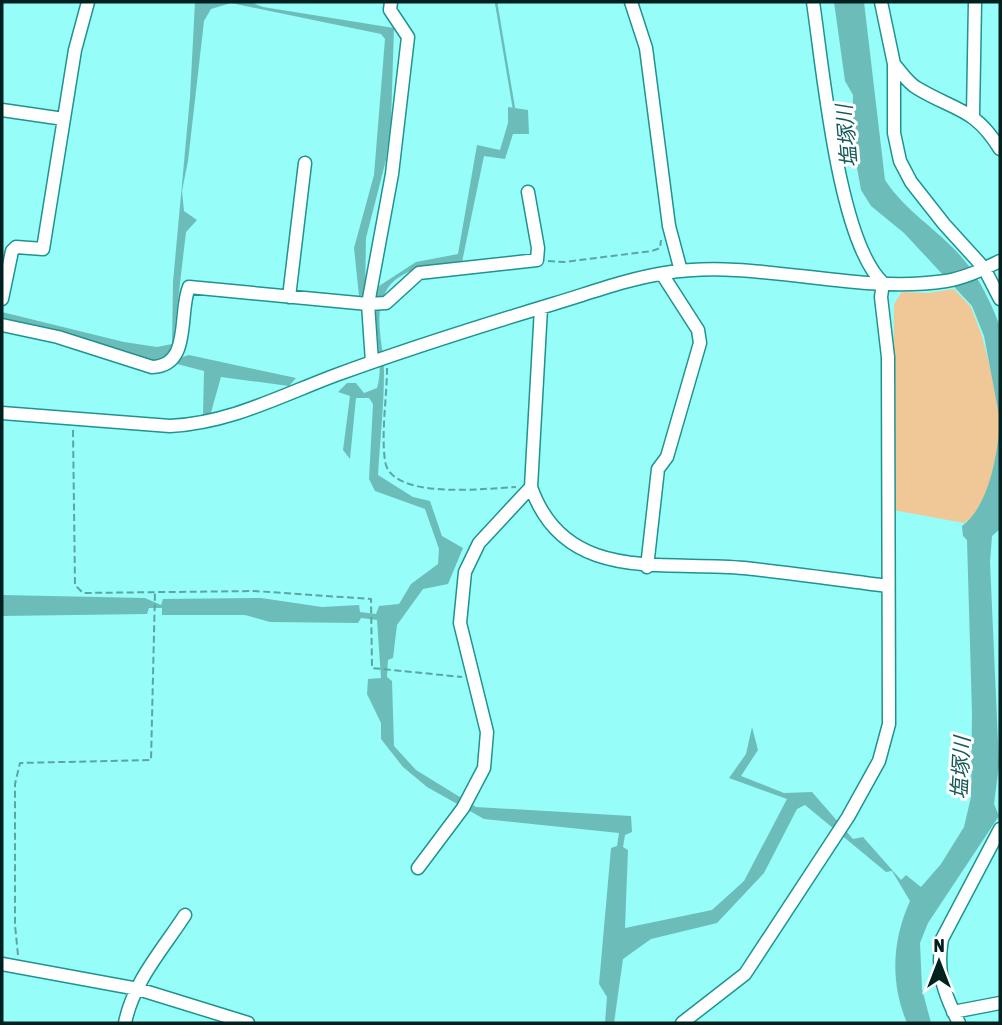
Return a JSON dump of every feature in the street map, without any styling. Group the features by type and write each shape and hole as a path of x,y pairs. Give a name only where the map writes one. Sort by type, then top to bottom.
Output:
{"street":[{"path":"2,299 12,251 16,247 43,249 75,50 88,2"},
{"path":"372,362 368,304 392,174 408,37 390,10 391,2"},
{"path":"631,2 646,48 669,226 681,271"},
{"path":"813,2 843,192 869,270 883,283"},
{"path":"881,2 894,64 894,133 900,161 1000,299"},
{"path":"973,115 975,2"},
{"path":"894,64 914,87 973,115 988,129 1000,149"},
{"path":"2,110 64,119"},
{"path":"289,297 305,163"},
{"path":"2,325 58,337 152,367 164,367 181,344 184,297 188,287 368,304 386,303 419,273 537,260 538,248 528,192"},
{"path":"2,412 170,426 220,421 387,356 662,274 722,271 897,284 948,281 1000,261"},
{"path":"647,567 658,469 667,457 700,343 698,330 662,274"},
{"path":"682,1023 745,974 848,817 878,761 889,724 888,357 881,297 883,283"},
{"path":"541,308 531,486 547,520 568,540 601,555 647,567 741,567 888,586"},
{"path":"418,868 463,808 484,768 487,732 460,623 465,572 479,543 531,486"},
{"path":"1000,829 942,939 940,975 944,995 956,1017 1000,1003"},
{"path":"125,1023 143,972 154,962 185,915"},
{"path":"2,964 138,989 248,1023"}],"path":[{"path":"537,260 564,262 652,251 660,248 669,226"},
{"path":"387,356 386,462 396,477 433,490 531,486"},
{"path":"73,419 75,585 83,593 254,591 371,599 372,668 473,678"},
{"path":"19,966 15,925 15,783 20,763 151,760 155,592"}],"shaded area":[{"path":"954,289 971,307 991,371 1000,386 1000,469 978,513 964,523 893,510 894,304 902,292 928,293"}],"water":[{"path":"195,2 250,2 263,7 394,28 391,121 386,160 366,238 365,295 359,296 354,248 374,175 385,39 381,34 231,3 211,9 204,21 188,161 182,191 184,211 197,220 186,232 172,352 162,362 153,362 60,332 3,319 2,312 124,342 157,347 172,344 173,282 190,97"},
{"name":"塩塚川","path":"834,2 864,2 885,180 904,203 968,265 997,319 1000,327 1000,420 984,336 972,306 904,233 871,206 861,190 852,140 853,95 845,81"},
{"path":"508,107 528,110 529,134 513,134 505,159 484,156 462,262 419,268 399,277 385,293 380,312 384,385 378,475 413,497 430,501 442,536 463,548 448,584 423,589 397,625 393,658 388,660 387,677 392,681 394,746 416,770 476,807 631,816 632,832 625,835 623,847 628,850 625,928 712,910 744,881 787,799 729,778 746,754 752,727 758,750 741,776 784,793 812,792 853,839 863,837 901,880 906,875 921,887 941,864 964,827 971,797 972,714 967,540 963,536 962,526 979,506 990,480 1000,424 1000,529 992,536 990,562 999,765 994,804 999,816 928,923 920,943 922,989 931,1023 907,1023 898,992 895,962 897,946 910,901 892,871 886,872 805,805 797,809 764,873 717,923 651,939 623,959 614,1023 605,1023 607,997 599,984 611,848 617,846 619,833 484,819 427,787 403,767 381,739 381,723 367,694 368,679 381,678 377,620 361,618 358,623 270,622 245,615 162,615 162,608 149,608 147,614 2,616 2,595 145,598 161,605 163,599 261,598 322,607 359,605 360,612 376,614 379,606 399,604 411,584 438,564 439,549 425,509 375,491 369,479 373,404 369,398 356,398 350,459 343,450 350,396 338,392 347,383 356,383 364,393 377,388 380,364 376,299 379,286 416,262 458,254 477,145 500,150 508,123"},
{"path":"189,355 296,378 289,386 221,377 210,416 203,415 204,371 177,364 179,358"}],"waterway":[{"path":"496,2 514,109"}]}
